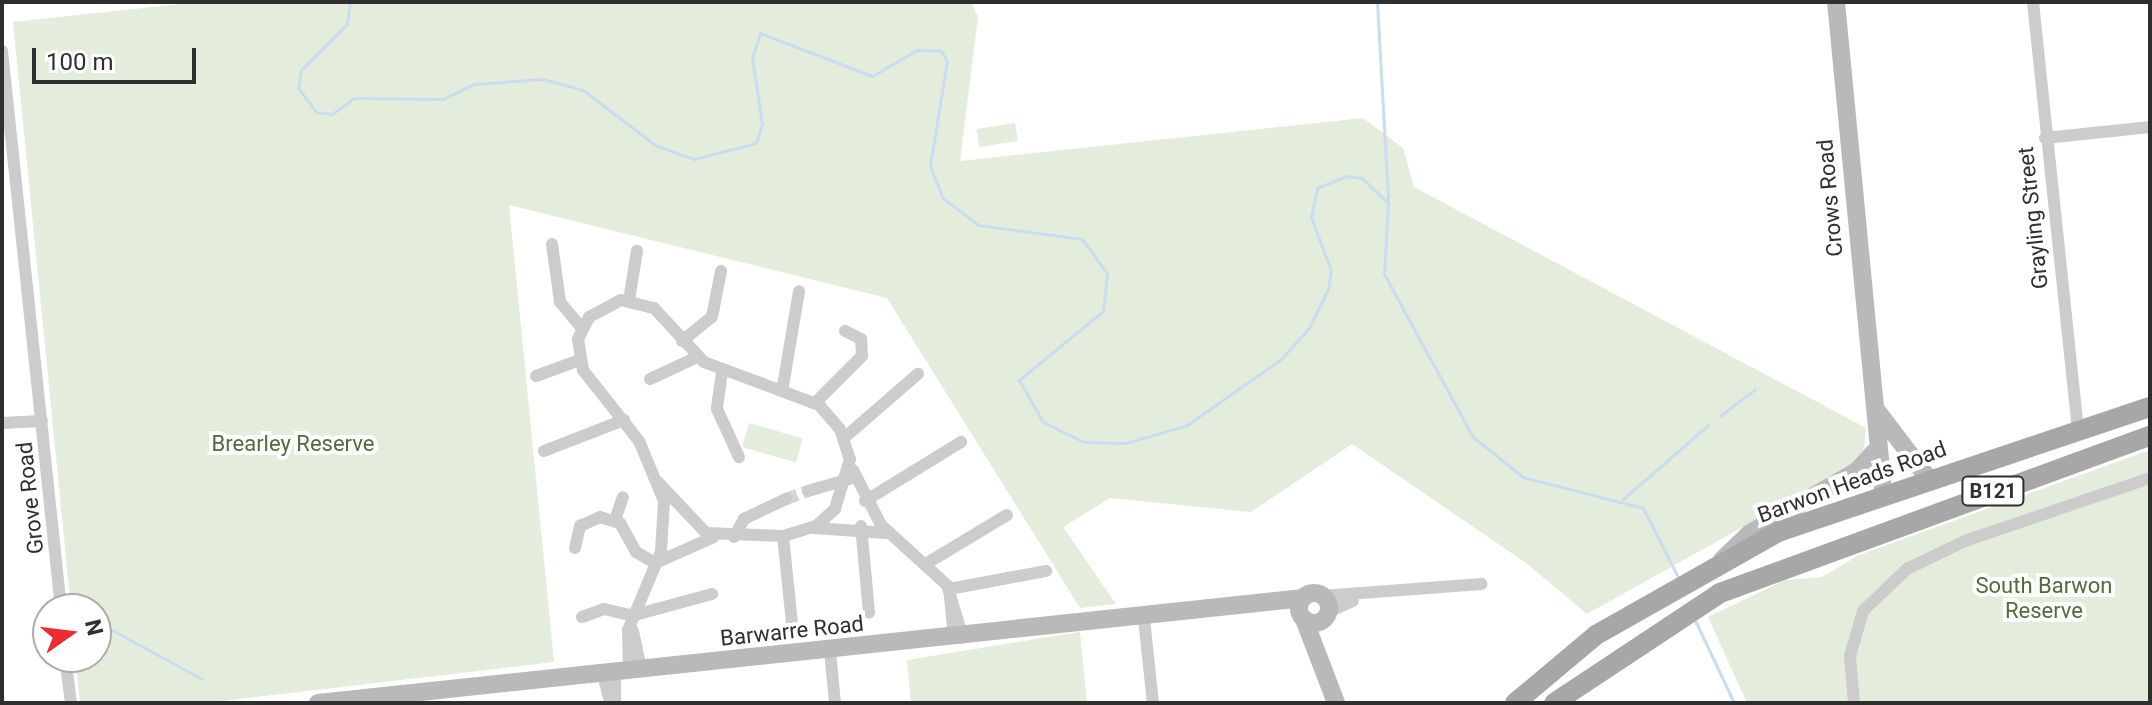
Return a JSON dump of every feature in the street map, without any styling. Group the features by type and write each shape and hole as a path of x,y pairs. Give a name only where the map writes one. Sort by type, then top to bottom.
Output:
{"main road":[{"name":"Barwon Heads Road","path":"1515,703 1652,600 1715,564 1888,491 2150,407"},
{"name":"B121","path":"1554,703 1663,627 1720,593 1899,524 2150,436"},
{"path":"1888,491 1899,524"}],"street":[{"name":"Crows Road","path":"1836,2 1873,388 1884,431"},
{"name":"Grayling Street","path":"2033,2 2078,429"},
{"name":"Grove Road","path":"2,51 59,593"},
{"path":"2045,138 2150,127"},
{"path":"552,244 559,298 581,327 580,360 624,420 658,482 693,525 729,536 783,536 809,529 861,526 896,539 929,562 949,589 958,638"},
{"path":"629,300 637,251"},
{"path":"682,341 712,317 721,271"},
{"path":"783,386 799,291"},
{"path":"581,327 596,310 629,300 658,310 697,357 722,372 783,386 815,403 844,438 865,501 896,539"},
{"path":"815,403 863,354 861,339 845,331"},
{"path":"650,379 697,357"},
{"path":"536,376 580,360"},
{"path":"722,372 716,405 739,457"},
{"path":"844,438 918,374"},
{"name":"Crows Road","path":"1873,388 1874,452 1888,491"},
{"path":"544,451 624,420"},
{"path":"2,423 42,421"},
{"path":"1884,431 1928,478"},
{"path":"1884,431 1888,491"},
{"path":"865,501 961,442"},
{"path":"1715,564 1750,533 1860,469 1874,452"},
{"path":"809,529 835,509 849,479 850,459"},
{"path":"1854,703 1850,656 1863,611 1907,569 1965,541 2150,478"},
{"path":"808,491 849,479"},
{"path":"612,703 622,672 631,616 655,563 665,522 658,482"},
{"path":"615,520 623,497"},
{"path":"655,563 729,536 744,519 786,499"},
{"path":"929,562 1007,515"},
{"path":"615,520 636,552 655,563"},
{"path":"575,548 582,525 615,520"},
{"path":"861,526 869,613"},
{"path":"783,536 793,633"},
{"path":"949,589 1046,571"},
{"path":"1336,703 1323,674 1313,610 1368,597 1482,584"},
{"path":"582,617 602,609 631,616 712,594"},
{"path":"597,595 602,609"},
{"name":"Barwarre Road","path":"318,703 1270,606 1313,610"},
{"path":"1144,619 1153,703"},
{"path":"830,651 835,703"},
{"path":"67,673 71,703"},
{"path":"69,673 77,703"}],"green space":[{"name":"Brearley Reserve","path":"199,2 971,2 978,17 960,161 1363,118 1403,148 1414,187 1866,428 1864,447 1859,462 1587,614 1526,563 1352,444 1251,512 1110,498 1063,527 1116,604 1080,608 887,298 509,205 554,662 205,703 80,703 77,673 112,673 112,593 69,593 13,22"},
{"path":"1015,123 1018,141 979,147 976,129"},
{"path":"749,423 803,438 796,462 742,447"},
{"name":"South Barwon Reserve","path":"2150,450 2150,703 1747,703 1708,617 1785,580 1822,577 1859,555"},
{"path":"1080,632 1087,703 911,703 907,660"}],"waterway":[{"path":"350,2 347,24 301,70 298,88 316,112 332,114 354,98 443,99 474,84 543,79 583,90 655,145 694,159 756,143 762,124 752,58 760,33 872,76 917,50 941,51 947,61 930,166 943,198 978,225 1082,239 1107,273 1103,311 1019,380 1043,422 1084,442 1126,443 1187,425 1280,360 1309,328 1328,289 1331,271 1311,217 1317,188 1346,176 1362,178 1388,203 1384,274 1473,437 1523,477 1643,508 1679,579"},
{"path":"1377,2 1388,201"},
{"path":"1720,416 1755,389"},
{"path":"1623,499 1708,425"},
{"path":"1695,620 1734,703"},
{"path":"112,630 202,679"}],"tunnel":[{"path":"786,499 808,491"}]}
